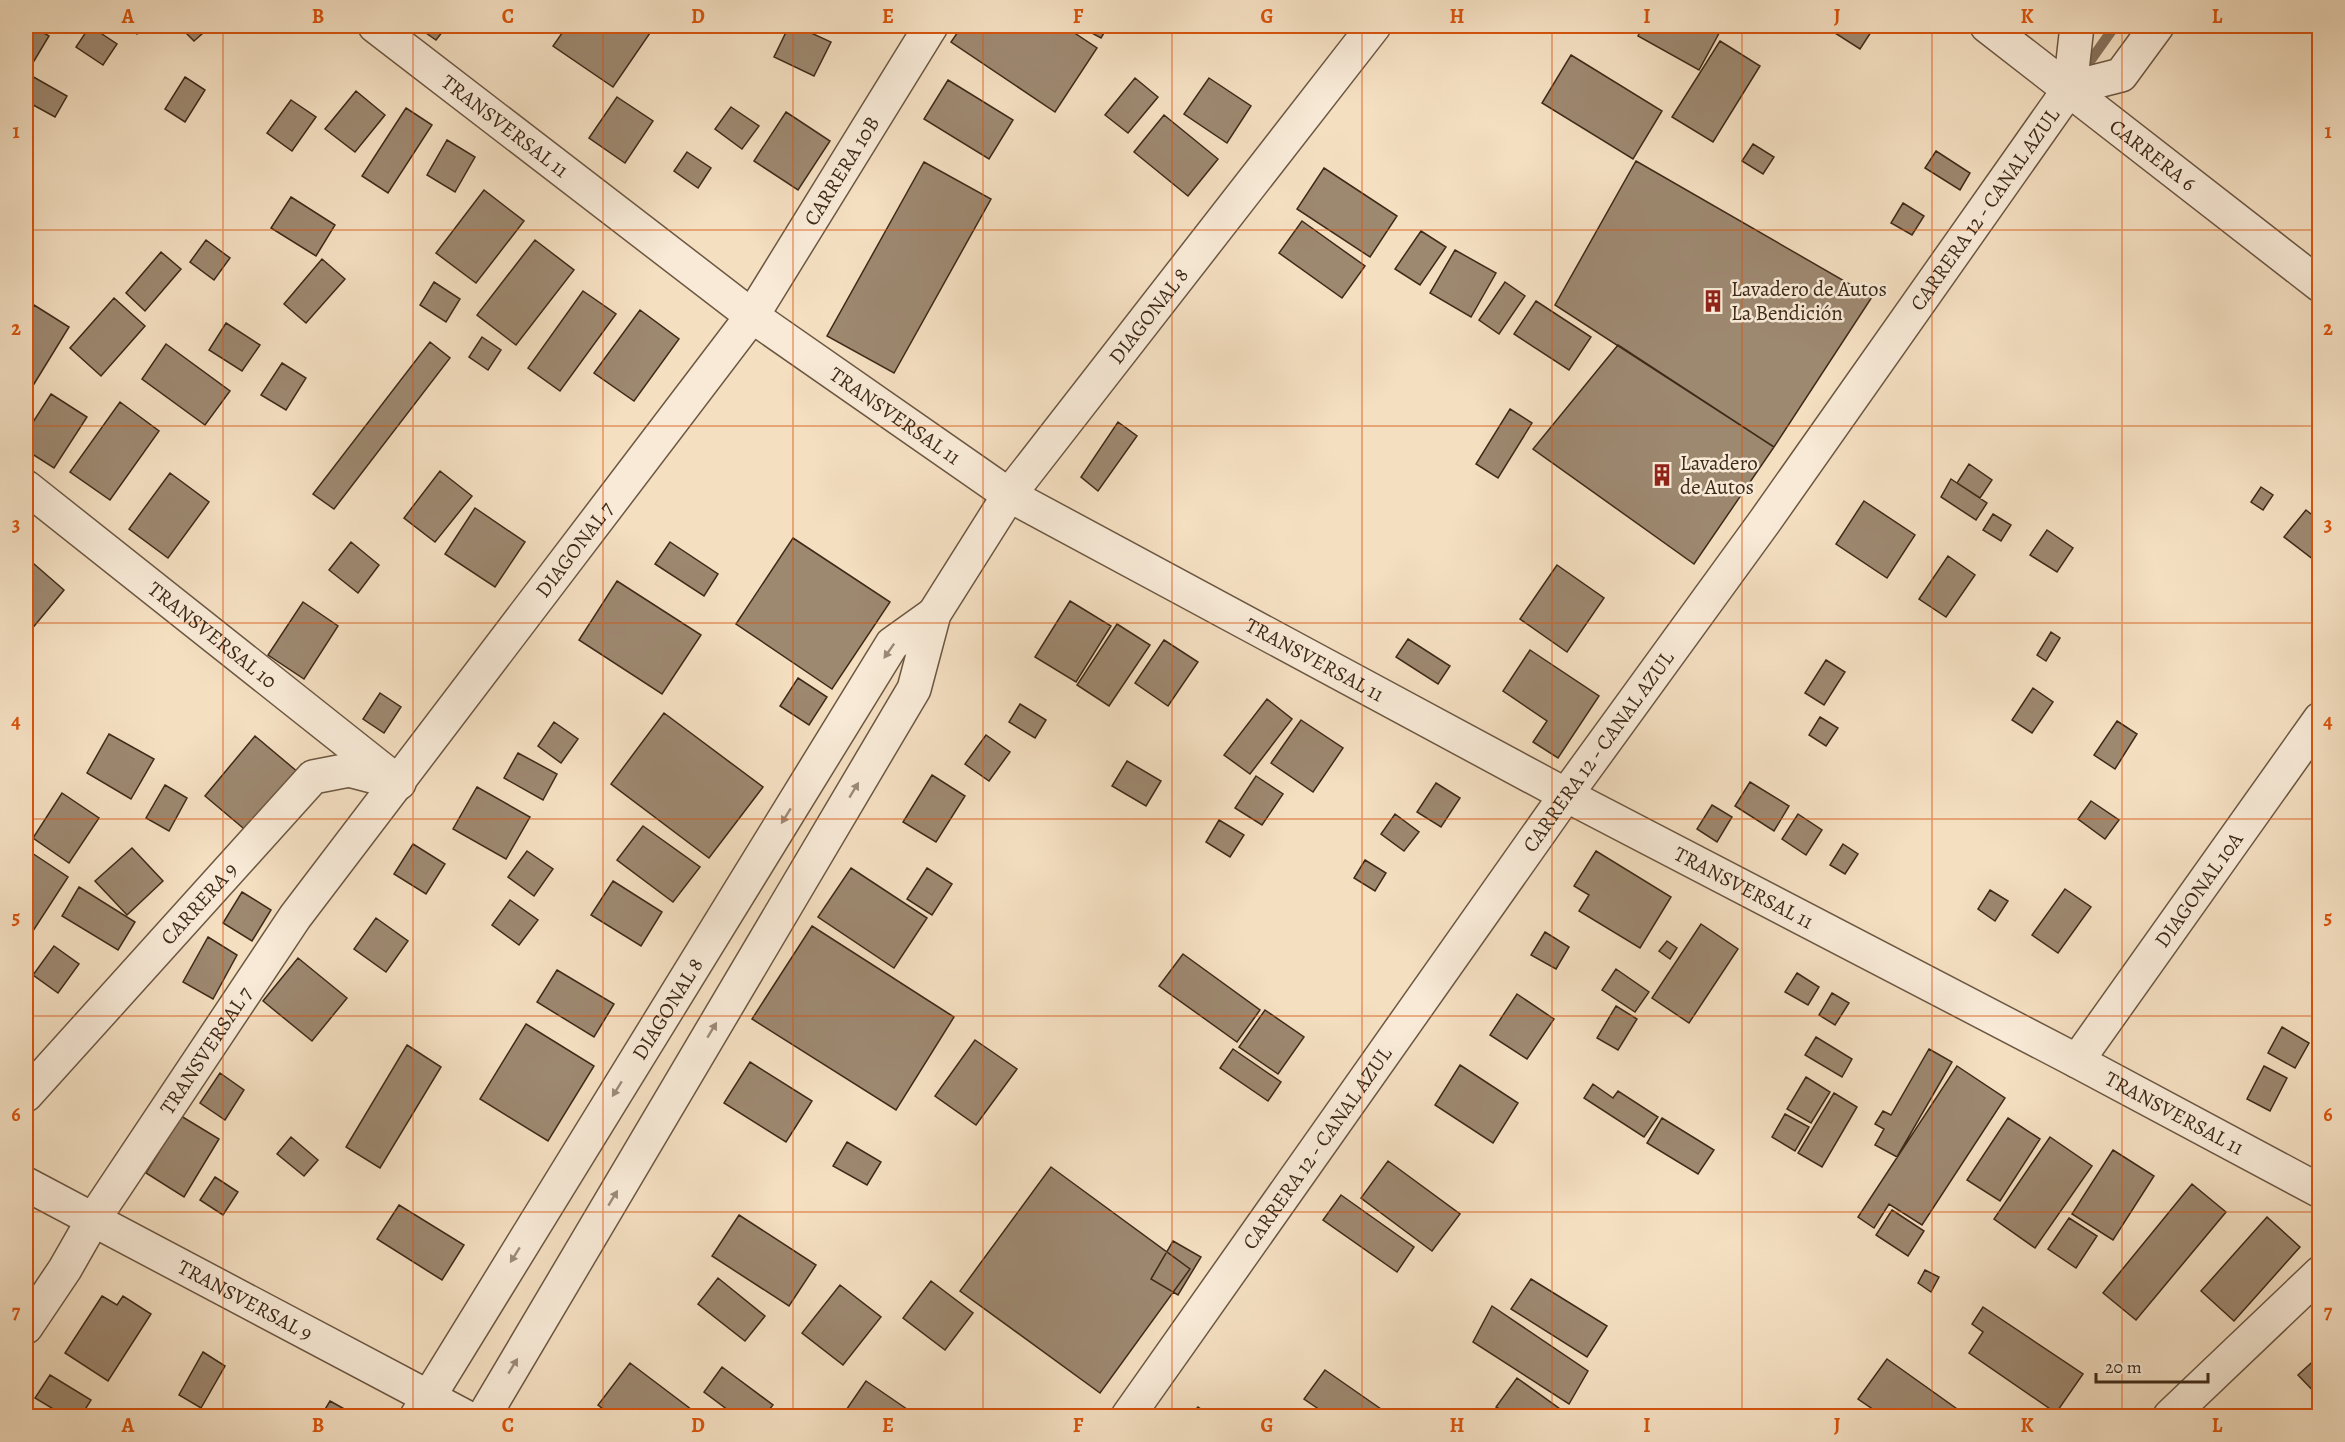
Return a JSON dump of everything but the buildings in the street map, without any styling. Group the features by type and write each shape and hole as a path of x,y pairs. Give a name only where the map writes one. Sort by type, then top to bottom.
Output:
{"street":[{"name":"TRANSVERSAL 11","path":"375,26 752,316 1009,495 1566,795 2077,1061 2319,1191"},
{"name":"CARRERA 10B","path":"752,316 895,88 930,26"},
{"name":"DIAGONAL 8","path":"484,1416 914,689 934,614 1009,495 1374,26"},
{"name":"CARRERA 6","path":"1987,26 2070,88 2319,285"},
{"path":"2077,26 2070,88 2121,75 2157,26"},
{"name":"CARRERA 12 - CANAL AZUL","path":"1128,1416 1566,795 1766,521 2070,88"},
{"name":"DIAGONAL 7","path":"399,783 752,316"},
{"name":"TRANSVERSAL 10","path":"26,487 399,783"},
{"name":"DIAGONAL 8","path":"422,1407 892,644 934,614"},
{"name":"DIAGONAL 10A","path":"2077,1061 2319,719"},
{"name":"CARRERA 9","path":"26,1095 313,777 349,770 399,783"},
{"name":"TRANSVERSAL 7","path":"26,1327 65,1269 93,1220 295,917 399,783"},
{"name":"TRANSVERSAL 9","path":"26,1184 422,1407 464,1416"},
{"path":"2170,1416 2319,1273"}],"waterway":[{"path":"2083,71 2115,26"}],"place":[{"name":"Lavadero de Autos La Bendición","path":"1713,301"},
{"name":"Lavadero de Autos","path":"1662,475"}]}
